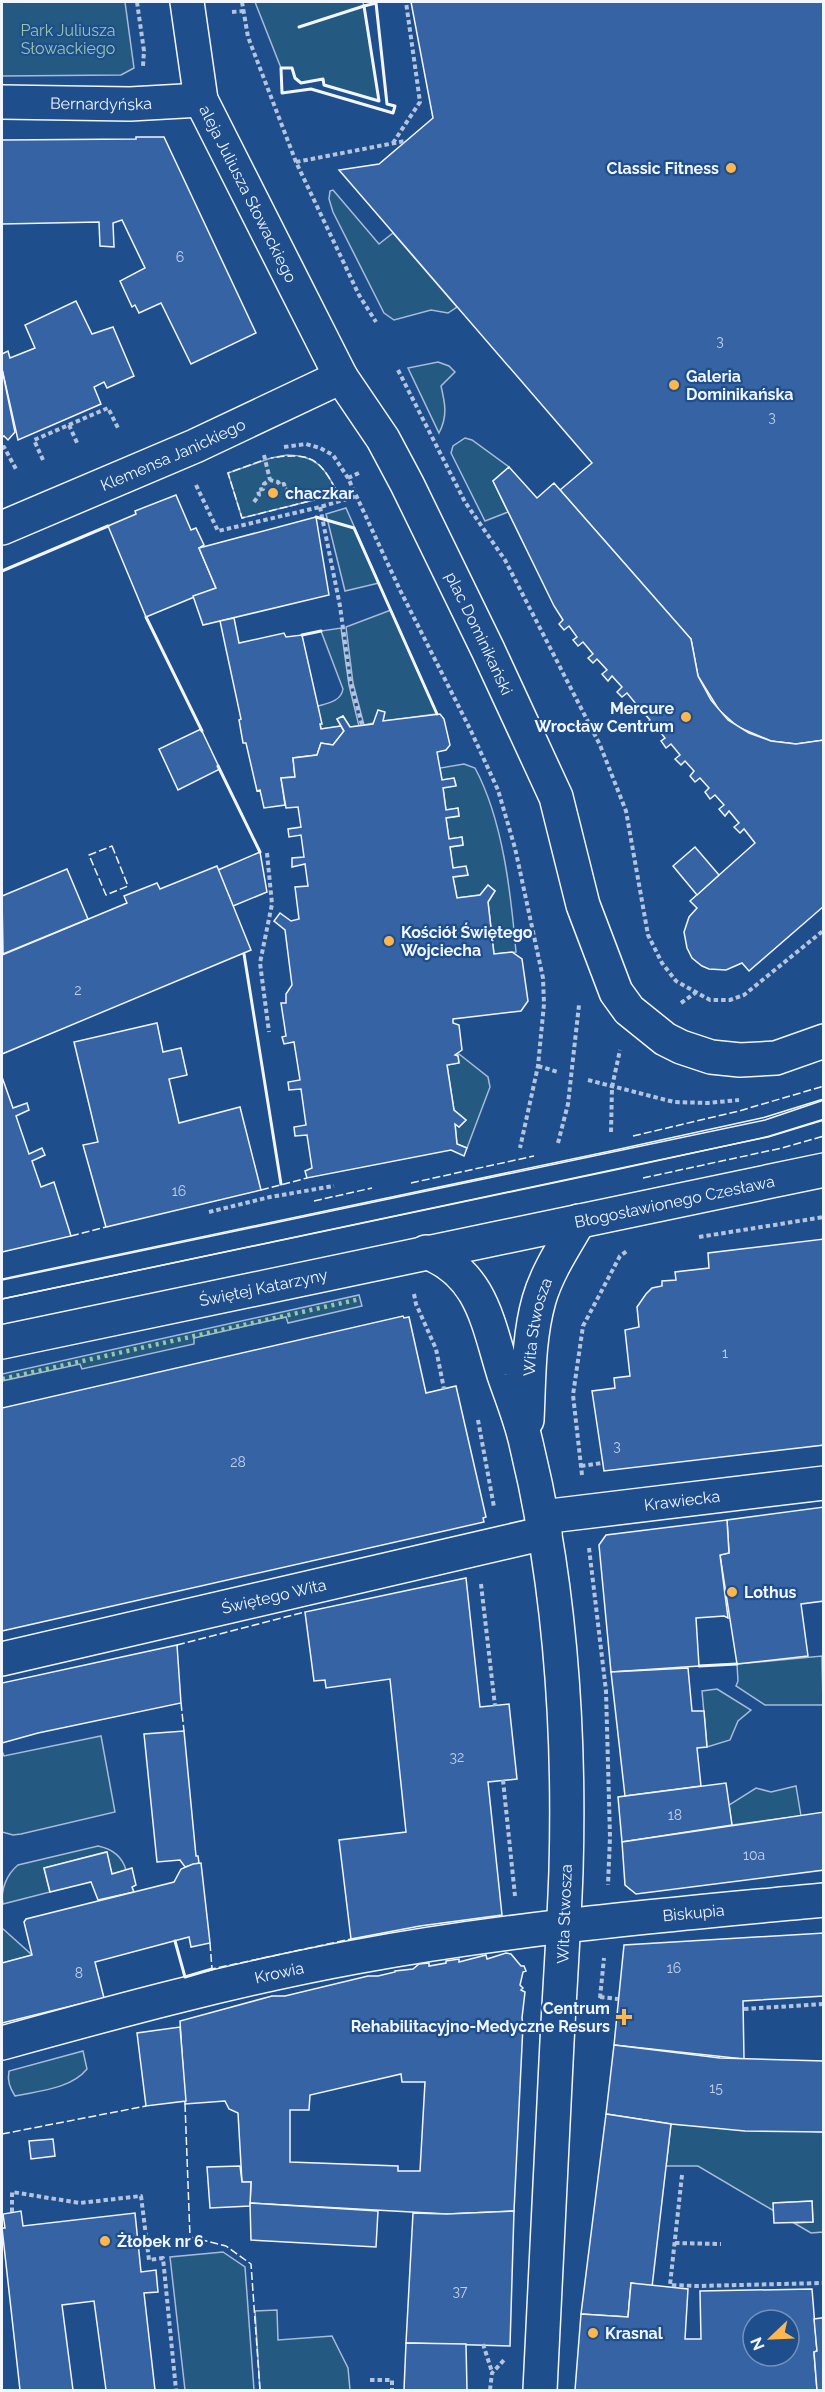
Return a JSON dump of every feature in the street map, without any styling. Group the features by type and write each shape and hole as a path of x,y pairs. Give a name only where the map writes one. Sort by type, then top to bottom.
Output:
{"street":[{"name":"aleja Juliusza Słowackiego","path":"187,2 201,100 341,377"},
{"name":"Bernardyńska","path":"2,102 130,104 201,100"},
{"name":"Klemensa Janickiego","path":"2,528 195,446 341,377"},
{"name":"plac Dominikański","path":"341,377 383,439 407,484 556,797 583,905 616,992 629,1010 665,1039 711,1057 740,1060 776,1058 824,1041"},
{"name":"Błogosławionego Czesława","path":"525,1233 824,1170"},
{"name":"Wita Stwosza","path":"526,1440 531,1336 539,1300 555,1264 579,1221"},
{"name":"Świętej Katarzyny","path":"2,1342 525,1233"},
{"name":"Wita Stwosza","path":"426,1252 444,1259 459,1270 475,1292 526,1440 543,1525 560,1654 566,1852 540,2391"},
{"name":"Krawiecka","path":"543,1525 585,1510 824,1483"},
{"name":"Świętego Wita","path":"2,1659 477,1550 543,1525"},
{"name":"Biskupia","path":"563,1926 824,1900"},
{"name":"Krowia","path":"2,2043 177,1995 318,1964 563,1926"}],"lane":[{"path":"2,1289 547,1175 766,1127 824,1109"}],"path":[{"path":"137,2 144,51"},
{"path":"242,2 248,37 296,162 359,295 376,322"},
{"path":"393,143 420,102 406,2"},
{"path":"232,12 244,11"},
{"path":"296,162 405,141"},
{"path":"398,370 465,502 506,560 600,745 626,811 648,935 662,963 676,981 695,993 710,1000 730,1000 744,994 824,930"},
{"path":"43,460 34,440 108,408 118,428"},
{"path":"69,425 78,445"},
{"path":"290,446 306,444 333,455 348,478 399,590 471,731 498,790 515,848 543,978 544,1004 538,1066 521,1147 512,1150"},
{"path":"2,448 4,447 17,471"},
{"path":"263,452 270,480"},
{"path":"348,478 359,473"},
{"path":"254,502 260,495 258,490 263,489 264,484 270,480 284,484 285,489 294,493"},
{"path":"196,484 218,531 357,496"},
{"path":"320,507 340,606 350,680 362,725"},
{"path":"267,854 272,904 260,963 269,1032"},
{"path":"547,1175 568,1104 580,996"},
{"path":"611,1140 612,1087 621,1044"},
{"path":"538,1066 558,1071"},
{"path":"689,1239 824,1217"},
{"path":"585,1510 573,1395 583,1326 620,1256 632,1248"},
{"path":"412,1288 416,1304 436,1349 444,1389"},
{"path":"477,1415 494,1508"},
{"path":"581,1466 602,1463"},
{"path":"477,1550 495,1706"},
{"path":"503,1780 516,1898"},
{"path":"600,1997 618,1999"},
{"path":"744,2009 824,2004"},
{"path":"682,2175 670,2285 824,2283"},
{"path":"12,2212 12,2192 80,2202 141,2196 149,2260 163,2258 176,2391"},
{"path":"675,2243 721,2244"},
{"path":"483,2344 492,2373"},
{"path":"370,2380 392,2380 392,2391"}],"green space":[{"name":"Park Juliusza Słowackiego","path":"2,2 125,2 134,68 121,75 2,76"},
{"path":"255,2 363,2 379,101 324,85 323,79 301,83 295,78 292,68 281,68"},
{"path":"333,190 379,244 393,233 457,307 448,313 431,310 394,320 384,313 333,212 329,199 330,191"},
{"path":"438,362 449,366 455,372 441,386 445,415 439,433 408,368"},
{"path":"465,438 472,440 509,467 493,481 508,512 485,521 451,453 453,446"},
{"path":"287,455 306,458 319,465 338,494 242,518 228,473"},
{"path":"346,508 379,583 345,591 326,514"},
{"path":"391,610 437,714 364,725 353,683 346,627"},
{"path":"341,628 349,685 359,726 350,727 343,716 337,719 341,726 321,729 318,706 337,699 343,689 321,631"},
{"path":"464,764 475,768 493,811 508,882 516,952 494,954 488,902 495,891 488,885 480,895 457,898 453,877 468,875 466,867 453,868 450,847 463,845 462,837 449,839 446,818 459,816 458,808 446,810 443,788 456,785 454,778 442,780 440,768"},
{"path":"459,1054 488,1077 490,1087 467,1148 457,1144 455,1124 459,1127 466,1120 454,1110 447,1065 459,1063 458,1056 455,1055"},
{"path":"359,1295 362,1306 288,1323 286,1317 194,1338 194,1344 82,1369 80,1364 2,1381 2,1374"},
{"path":"822,1656 823,1705 765,1705 736,1686 737,1664"},
{"path":"717,1689 751,1710 738,1721 730,1740 707,1747 702,1691"},
{"path":"101,1736 115,1812 21,1834 13,1835 2,1832 2,1751 4,1756"},
{"path":"796,1786 801,1816 732,1825 729,1805 756,1788 771,1792"},
{"path":"98,1846 116,1854 126,1870 112,1874 106,1852 44,1868 50,1892 3,1904 5,1883 18,1865"},
{"path":"2,1928 32,1955 2,1963"},
{"path":"83,2051 87,2069 80,2076 54,2088 15,2096 9,2084 9,2071"},
{"path":"671,2124 823,2132 823,2232 811,2233 794,2223 813,2222 812,2201 774,2203 774,2211 698,2166 666,2166"},
{"path":"223,2252 245,2267 254,2390 185,2390 170,2257"},
{"path":"277,2310 278,2340 332,2336 348,2368 350,2390 260,2390 255,2311"}],"building":[{"name":"Galeria Dominikańska","path":"411,2 824,2 824,740 796,744 771,741 738,727 719,710 698,676 691,639 560,490 592,463 339,170 379,164 433,118"},
{"path":"136,137 164,137 256,333 191,364 161,303 139,313 135,305 132,307 120,281 145,268 122,220 113,223 114,247 100,246 99,222 2,224 2,140 136,139"},
{"path":"76,301 92,334 113,327 134,376 107,388 104,382 94,387 101,404 18,440 2,369 2,354 8,351 10,358 35,348 25,325"},
{"path":"2,369 15,432 8,440 2,437"},
{"name":"Mercure Wrocław Centrum","path":"509,467 537,498 554,483 691,639 698,676 711,700 728,720 749,733 771,741 796,744 824,740 824,906 749,971 742,963 726,970 709,969 702,966 692,958 687,948 684,932 689,917 697,908 690,901 755,843 744,829 740,833 734,827 739,823 729,811 725,816 719,809 724,805 715,795 710,799 705,792 709,788 700,778 695,782 690,776 694,771 685,761 681,765 675,759 680,755 671,744 666,748 661,741 665,738 656,727 651,731 646,724 650,720 641,710 636,713 632,708 636,704 627,693 622,697 617,692 622,687 612,676 608,681 602,674 607,670 597,659 593,663 588,658 593,654 583,642 578,646 573,640 577,637 569,626 564,630 559,624 563,620 493,481"},
{"path":"176,495 191,530 196,528 204,545 199,548 216,588 146,617 108,526 136,514 135,511"},
{"path":"316,517 329,595 203,625 193,596 216,588 199,548"},
{"path":"234,618 239,643 284,633 286,637 302,635 322,724 320,724 321,729 341,726 344,731 333,745 321,743 317,755 293,758 295,777 281,778 285,805 264,808 260,790 257,791 246,743 243,743 239,720 241,719 220,621"},
{"name":"Kościół Świętego Wojciecha","path":"378,710 385,712 383,721 440,714 444,719 450,745 446,750 437,752 442,780 454,778 456,786 443,788 446,810 458,808 459,816 446,818 449,839 462,837 463,845 450,847 453,868 466,866 468,875 453,877 457,898 480,895 488,885 495,891 488,902 494,954 512,952 522,959 528,1001 521,1011 453,1019 453,1023 459,1025 462,1050 455,1055 458,1056 459,1063 447,1065 454,1110 466,1120 459,1127 455,1124 457,1144 467,1148 464,1156 451,1150 307,1178 305,1171 312,1168 307,1135 295,1136 294,1127 306,1125 301,1089 289,1090 288,1082 300,1080 294,1042 284,1044 282,1037 286,1036 281,1003 286,1003 286,994 292,985 285,930 274,921 280,913 291,921 299,919 295,887 308,886 305,864 292,867 292,858 304,857 301,835 289,837 288,829 301,827 298,807 286,808 281,778 295,777 293,758 317,755 321,743 333,745 344,731 337,719 343,716 350,727 373,724"},
{"path":"201,729 220,769 178,790 159,749"},
{"path":"695,847 719,875 697,895 673,866"},
{"path":"260,852 267,892 233,906 218,870"},
{"path":"217,866 251,950 2,1054 2,955 127,903 124,896 157,883 160,889"},
{"path":"67,869 88,919 3,954 2,896"},
{"path":"157,1023 163,1052 181,1048 187,1075 169,1079 179,1123 240,1107 261,1190 106,1227 83,1145 98,1142 74,1042"},
{"path":"2,1077 13,1108 27,1103 29,1110 16,1116 29,1154 42,1148 45,1155 32,1161 41,1187 54,1182 71,1236 2,1252"},
{"path":"824,1239 824,1445 604,1471 592,1391 615,1388 614,1378 630,1376 625,1330 639,1327 637,1307 646,1294 652,1288 662,1286 662,1281 676,1280 675,1272 709,1268 708,1253"},
{"path":"403,1316 404,1318 409,1317 426,1393 456,1386 486,1517 483,1518 484,1522 2,1631 2,1408"},
{"path":"824,1507 824,1601 801,1604 808,1656 737,1664 720,1555 729,1553 727,1520"},
{"path":"727,1520 729,1553 720,1555 728,1618 724,1616 696,1618 699,1666 611,1672 599,1545 606,1535"},
{"path":"466,1578 480,1707 509,1704 517,1779 488,1782 502,1915 420,1926 351,1939 339,1840 406,1832 390,1679 326,1688 325,1680 314,1681 305,1612"},
{"path":"177,1645 181,1703 38,1733 2,1743 2,1683"},
{"path":"688,1668 692,1711 704,1711 707,1747 697,1748 701,1786 625,1796 611,1672"},
{"path":"184,1731 196,1856 198,1856 199,1863 185,1867 180,1860 157,1862 144,1734"},
{"path":"726,1783 732,1825 622,1842 618,1797"},
{"path":"824,1812 824,1870 636,1894 625,1885 622,1842"},
{"path":"107,1852 112,1874 132,1868 136,1885 132,1887 134,1892 98,1900 91,1882 50,1892 44,1868"},
{"path":"201,1863 210,1943 191,1947 189,1937 95,1962 104,1998 2,2023 2,1963 32,1955 24,1922 26,1919 174,1882 181,1869"},
{"path":"824,1933 824,1996 743,2001 744,2059 614,2045 624,1945"},
{"path":"506,1953 511,1954 521,1966 524,1966 526,1971 523,1972 520,1985 523,1988 521,1990 525,1992 514,2211 447,2214 250,2203 251,2182 242,2182 238,2113 229,2109 225,2101 185,2104 180,2021 272,1996 285,1996 368,1976 413,1969 419,1964 429,1963 429,1966 459,1959 459,1962 486,1955 487,1959","holes":["401,2074 402,2082 425,2082 420,2171 398,2171 398,2166 290,2162 290,2110 309,2110 310,2095"]},
{"path":"180,2027 186,2101 146,2106 137,2033"},
{"path":"614,2045 720,2058 824,2061 824,2132 745,2131 671,2124 606,2114"},
{"path":"606,2114 671,2124 652,2287 631,2283 628,2317 581,2314"},
{"path":"53,2139 55,2156 31,2159 29,2141"},
{"path":"240,2166 242,2182 251,2182 250,2206 210,2208 207,2167"},
{"path":"812,2201 813,2222 774,2223 773,2203"},
{"path":"250,2203 378,2211 376,2247 251,2240"},
{"path":"21,2211 23,2226 135,2213 141,2272 156,2270 158,2292 144,2293 155,2390 106,2390 94,2301 62,2305 73,2390 20,2390 2,2228 5,2228 3,2214"},
{"path":"514,2211 510,2346 406,2343 413,2213"},
{"path":"631,2283 688,2289 685,2339 701,2339 700,2291 812,2289 817,2351 814,2352 817,2390 575,2390 581,2314 628,2317"},
{"path":"824,2318 824,2390 817,2390 814,2319"},
{"path":"406,2343 466,2344 467,2390 404,2390"}],"tram line":[{"path":"2,1280 765,1120 824,1100"},
{"path":"2,1299 768,1137 824,1120"}],"hedge":[{"path":"2,1379 360,1299"}],"fence":[{"path":"261,461 228,473 242,518 338,494 326,472 313,460 296,456 271,458"},
{"path":"112,846 128,886 106,895 89,855 112,846"},
{"path":"633,1136 739,1111 824,1086"},
{"path":"643,1178 782,1148 824,1136"},
{"path":"411,1183 534,1156"},
{"path":"261,1190 307,1178"},
{"path":"314,1201 372,1188"},
{"path":"71,1236 106,1227"},
{"path":"177,1645 305,1612"},
{"path":"181,1703 184,1731"},
{"path":"210,1943 212,1969 351,1939"},
{"path":"185,2104 190,2237 226,2246 251,2264 260,2390"},
{"path":"2,2134 146,2106"}],"wall":[{"path":"376,3 387,104 395,106 393,113 311,89 282,93 281,68 292,68 295,78 301,83 323,79 324,85 379,101 364,6 376,3"},
{"path":"299,27 364,6"},
{"path":"316,517 354,528 437,714"},
{"path":"2,571 108,526"},
{"path":"146,617 202,731"},
{"path":"302,635 321,631"},
{"path":"218,766 260,852"},
{"path":"244,954 281,1184"},
{"path":"699,1666 737,1664"},
{"path":"175,1941 185,1977 212,1969"}],"place":[{"name":"Classic Fitness","path":"731,168"},
{"name":"Galeria Dominikańska","path":"674,385"},
{"name":"chaczkar","path":"273,493"},
{"name":"Mercure Wrocław Centrum","path":"686,717"},
{"name":"Kościół Świętego Wojciecha","path":"389,941"},
{"name":"Lothus","path":"732,1592"},
{"name":"Centrum Rehabilitacyjno-Medyczne Resurs","path":"624,2017"},
{"name":"Żłobek nr 6","path":"105,2241"},
{"name":"Krasnal","path":"593,2333"}]}
